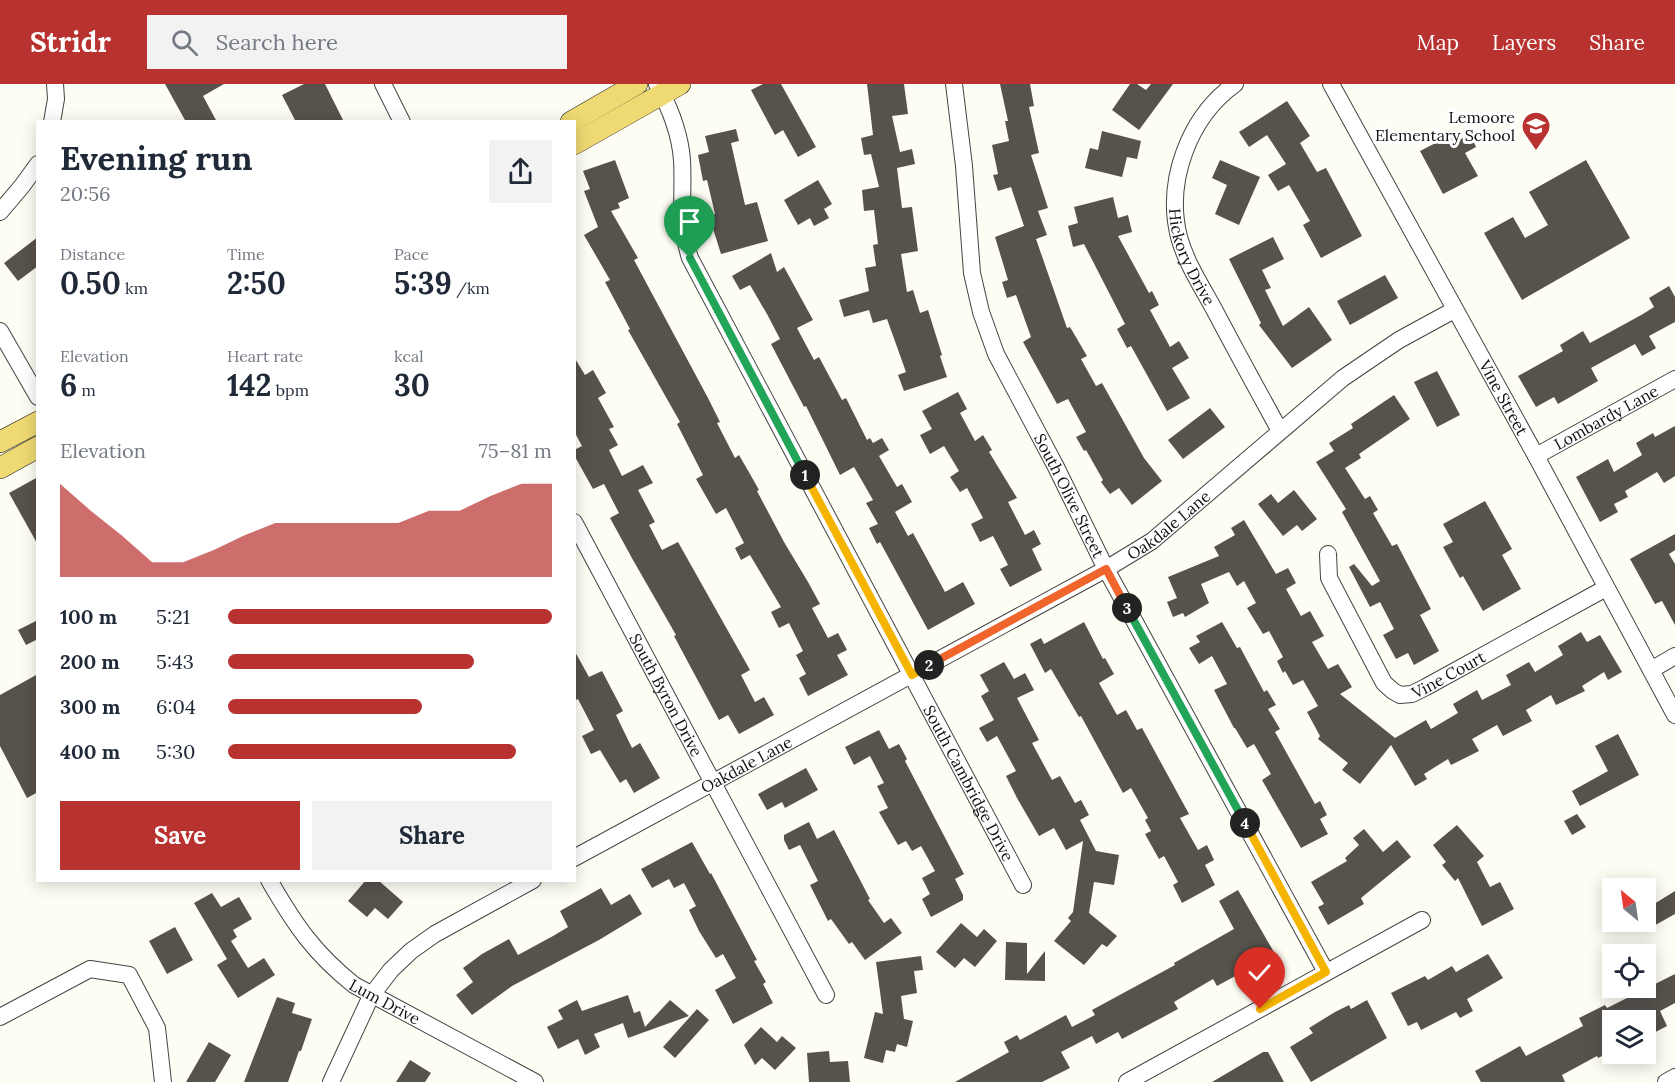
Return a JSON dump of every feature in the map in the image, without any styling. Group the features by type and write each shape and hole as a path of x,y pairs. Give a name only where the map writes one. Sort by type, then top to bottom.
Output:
{"main road":[{"path":"574,120 637,84"},
{"path":"576,143 667,87"},
{"path":"0,442 36,423"},
{"path":"0,468 36,448"}],"street":[{"path":"54,120 55,84"},
{"path":"383,84 401,120"},
{"name":"South Olive Street","path":"954,84 964,166 972,273 981,312 996,354 1056,467 1106,569 1326,972"},
{"name":"Hickory Drive","path":"1235,84 1219,96 1202,116 1191,136 1178,175 1176,218 1179,237 1191,268 1280,431"},
{"name":"Vine Street","path":"1331,84 1536,456 1675,715"},
{"name":"South Cambridge Drive","path":"667,87 679,137 682,160 681,220 690,258 1023,885"},
{"path":"0,212 36,167"},
{"name":"Oakdale Lane","path":"576,857 1106,569 1152,541 1343,378 1399,340 1454,310"},
{"path":"0,331 36,394"},
{"name":"Lombardy Lane","path":"1536,456 1675,379"},
{"name":"South Byron Drive","path":"576,526 826,995"},
{"name":"Vine Court","path":"1328,554 1329,578 1372,663 1384,683 1400,695 1412,694 1426,687 1606,588"},
{"path":"1651,670 1675,656"},
{"name":"Lum Drive","path":"270,882 293,922 315,950 335,970 371,996 535,1082"},
{"path":"331,1082 371,996 391,970 411,951 435,934 510,886 525,882"},
{"path":"1127,1082 1422,920"},
{"path":"0,1017 90,969 129,975 157,1028 163,1082"},
{"path":"1666,1082 1675,1077"}],"building":[{"path":"165,84 224,84 203,96 216,120 185,120"},
{"path":"304,84 325,84 343,120 295,120 282,95"},
{"path":"763,84 781,84 816,147 798,157 783,130 775,135 751,90"},
{"path":"867,84 904,84 908,114 892,116 900,152 912,149 915,164 897,168 902,208 912,207 918,251 901,254 907,292 913,290 920,313 928,310 947,377 904,391 898,375 906,372 887,319 873,323 869,310 844,317 839,300 869,291 865,268 876,266 873,245 878,244 874,210 864,211 862,190 879,187 871,154 864,155 861,138 873,135"},
{"path":"1000,84 1030,84 1034,106 1029,107 1039,153 1031,155 1048,208 1038,211 1047,235 1036,239 1067,328 1070,327 1087,356 1081,359 1096,386 1102,383 1144,458 1162,481 1132,505 1119,488 1110,494 1101,482 1103,480 1076,437 1086,432 1068,399 1057,404 1023,342 1031,337 1016,295 1007,298 1002,282 1008,280 995,237 1024,226 1011,187 998,191 993,175 998,174 992,145 1009,141 1005,121 1008,121"},
{"path":"1130,84 1137,84 1146,90 1151,84 1173,84 1139,130 1112,110"},
{"path":"1287,101 1310,136 1300,143 1317,172 1326,168 1362,236 1321,258 1303,225 1310,221 1289,185 1278,191 1268,175 1286,164 1267,135 1249,147 1239,132"},
{"path":"736,129 739,141 731,143 745,205 757,202 768,241 721,254 709,216 715,214 707,180 703,181 698,155 709,152 705,136"},
{"path":"1102,131 1141,141 1137,159 1127,157 1122,177 1085,168 1090,148 1098,150"},
{"path":"1455,133 1459,140 1470,134 1476,147 1465,153 1478,176 1443,194 1420,151"},
{"path":"615,160 629,198 618,203 620,208 611,211 638,258 634,260 708,398 720,422 717,423 735,458 739,455 784,542 820,604 812,608 828,638 838,633 847,650 837,655 848,675 808,696 799,678 806,674 796,655 803,651 789,623 779,628 771,612 781,607 750,555 741,560 735,548 744,543 726,508 716,514 696,479 703,475 677,424 680,422 628,330 630,329 605,282 610,280 584,235 598,227 584,191 590,189 583,171"},
{"path":"1220,160 1260,177 1239,225 1215,214 1227,185 1212,178"},
{"path":"1586,160 1630,238 1522,300 1484,233 1513,217 1525,238 1548,225 1529,192"},
{"path":"818,180 832,204 824,209 829,218 814,226 810,218 798,225 784,200"},
{"path":"1113,197 1118,218 1128,215 1132,232 1118,236 1149,293 1152,291 1159,305 1150,310 1170,347 1179,341 1189,358 1172,368 1190,398 1167,411 1131,346 1127,348 1117,329 1125,324 1084,244 1073,247 1068,226 1078,223 1074,207"},
{"path":"1273,237 1284,259 1262,270 1271,288 1265,290 1283,326 1309,307 1332,340 1292,368 1259,325 1261,323 1229,259"},
{"path":"36,239 36,268 18,281 4,263"},
{"path":"771,253 777,272 784,267 813,320 797,328 814,360 819,357 842,400 846,398 867,440 870,438 873,443 882,438 889,450 879,456 897,487 902,484 912,502 895,512 908,536 913,533 945,592 963,582 975,604 928,630 880,542 877,544 869,528 878,524 866,503 873,500 854,467 840,475 806,406 804,407 771,344 780,339 767,314 750,285 740,290 732,276"},
{"path":"1385,275 1398,298 1350,325 1337,301"},
{"path":"1669,286 1675,297 1675,322 1649,336 1656,348 1642,356 1635,344 1591,368 1598,381 1558,404 1554,397 1536,407 1518,376 1563,351 1560,345 1583,331 1590,343 1643,314 1654,307 1649,298"},
{"path":"576,360 585,375 593,370 606,393 598,398 614,427 609,429 618,445 609,450 622,476 643,465 653,483 638,490 655,522 649,525 662,550 678,542 750,670 741,675 755,702 764,697 774,715 739,734 728,715 719,720 674,636 676,635 610,518 619,513 604,484 593,489 576,459 576,449 582,446 576,435"},
{"path":"1437,371 1460,415 1437,427 1414,382"},
{"path":"958,392 967,409 960,413 975,441 983,435 992,450 989,452 1017,498 1008,502 1025,535 1034,530 1041,544 1032,549 1042,570 1010,587 1000,569 1008,565 993,536 980,542 971,524 983,518 967,488 960,492 950,477 959,471 944,446 930,454 920,435 932,429 922,411"},
{"path":"1394,395 1410,419 1359,454 1361,458 1345,468 1365,499 1370,496 1378,510 1373,513 1392,546 1397,544 1431,609 1420,615 1439,651 1414,665 1408,653 1396,659 1383,635 1394,629 1380,602 1370,607 1349,567 1354,564 1372,586 1380,581 1342,512 1346,509 1316,462 1334,451 1329,443 1353,428 1351,424"},
{"path":"1210,408 1225,427 1183,459 1168,440"},
{"path":"1675,426 1675,476 1664,483 1657,472 1625,491 1628,497 1614,504 1618,512 1600,522 1576,477 1608,459 1614,472 1642,455 1636,443 1653,433 1655,437"},
{"path":"36,478 36,541 9,493"},
{"path":"1294,490 1317,519 1302,531 1297,525 1283,536 1258,504 1271,494 1278,503"},
{"path":"1485,501 1512,549 1502,555 1521,589 1483,611 1463,576 1460,578 1443,547 1453,542 1443,524"},
{"path":"1244,520 1276,574 1288,568 1296,583 1286,589 1301,616 1310,611 1324,636 1312,642 1328,669 1338,664 1352,687 1340,694 1395,738 1426,720 1431,729 1458,713 1453,704 1477,690 1482,700 1511,685 1506,675 1529,662 1535,672 1563,655 1558,646 1581,632 1587,642 1600,635 1622,672 1608,680 1604,672 1582,686 1585,691 1556,705 1551,695 1526,710 1532,721 1503,736 1497,725 1472,739 1479,751 1451,765 1448,759 1424,774 1427,779 1415,786 1391,745 1360,784 1342,770 1348,763 1318,739 1320,736 1307,712 1318,706 1303,680 1293,685 1285,671 1283,673 1277,661 1283,657 1269,631 1263,634 1247,608 1256,603 1244,581 1237,586 1229,572 1201,584 1209,603 1185,617 1183,613 1173,617 1167,602 1177,598 1168,577 1219,556 1214,547 1235,535 1231,528"},
{"path":"1675,534 1675,550 1669,554 1675,564 1675,625 1662,601 1655,604 1630,559"},
{"path":"36,621 36,640 26,645 18,630"},
{"path":"1084,622 1103,659 1105,658 1114,674 1099,683 1117,715 1126,710 1137,730 1142,728 1189,814 1180,818 1198,850 1207,845 1214,860 1205,865 1215,885 1182,903 1173,885 1178,882 1164,856 1159,859 1145,834 1151,831 1145,820 1148,818 1131,788 1123,793 1081,716 1079,717 1051,669 1045,673 1030,644 1041,638 1044,644"},
{"path":"1222,622 1237,648 1240,647 1264,692 1267,690 1276,705 1268,709 1280,729 1275,732 1315,804 1320,801 1327,815 1320,819 1328,834 1301,848 1262,780 1271,774 1254,744 1247,748 1214,690 1227,684 1212,656 1199,664 1189,648 1200,642 1196,636"},
{"path":"576,654 589,677 602,671 623,711 616,715 632,748 640,743 660,778 634,793 626,779 620,783 600,750 591,754 582,736 594,730 578,699 576,700"},
{"path":"1004,662 1014,679 1025,673 1034,690 1017,698 1039,740 1032,743 1052,780 1060,776 1075,803 1081,800 1089,815 1080,820 1096,851 1119,855 1114,885 1094,882 1089,913 1117,936 1107,947 1102,944 1084,965 1054,941 1071,921 1068,918 1073,912 1083,841 1066,850 1054,828 1039,836 1006,776 1016,771 997,736 987,742 979,728 994,720 981,696 989,691 980,675"},
{"path":"36,675 36,793 27,798 0,746 0,695"},
{"path":"879,730 889,749 899,744 907,759 905,761 964,874 955,879 963,900 931,917 922,899 930,894 922,878 935,871 921,846 912,851 906,841 898,845 879,812 888,808 877,786 884,783 870,756 854,765 845,747"},
{"path":"1618,734 1639,775 1580,806 1572,791 1608,771 1595,746"},
{"path":"806,768 818,790 785,808 782,802 767,810 758,794"},
{"path":"1577,814 1586,827 1572,835 1564,821"},
{"path":"809,822 817,839 834,830 870,899 868,900 884,923 891,918 902,933 865,960 852,942 849,944 831,919 828,921 810,885 818,881 800,845 789,850 784,840 784,835"},
{"path":"1457,825 1484,856 1477,862 1490,887 1500,882 1514,909 1482,926 1458,878 1455,881 1442,865 1446,862 1433,845"},
{"path":"1364,829 1383,852 1397,840 1411,857 1361,898 1364,904 1328,925 1318,907 1324,904 1311,882 1347,861 1345,858 1359,845 1353,838"},
{"path":"692,842 757,960 754,961 766,982 763,984 773,1003 733,1024 715,990 736,978 723,954 716,958 699,931 689,910 696,906 684,883 674,888 669,879 652,888 641,869"},
{"path":"364,882 380,882 403,902 388,919 375,908 367,917 348,901"},
{"path":"601,888 611,905 630,894 642,914 599,940 512,986 472,1015 456,995 473,982 463,968 509,939 518,955 553,936 568,927 560,911"},
{"path":"1238,890 1275,954 1217,986 1213,979 1174,1002 1178,1009 1122,1039 1118,1032 1096,1044 1092,1036 1061,1052 1070,1068 1042,1082 955,1082 1009,1052 1004,1042 1017,1035 1020,1040 1066,1015 1072,1027 1095,1015 1092,1010 1175,965 1174,963 1234,929 1219,901"},
{"path":"1675,891 1675,914 1656,925 1656,903"},
{"path":"212,893 221,907 239,897 252,919 233,930 237,937 231,941 248,968 264,958 275,975 238,998 217,965 227,959 194,903"},
{"path":"961,923 977,937 984,929 997,941 975,967 964,958 955,968 936,952"},
{"path":"175,927 193,960 167,974 149,941"},
{"path":"1006,942 1027,943 1027,974 1045,951 1045,981 1005,980"},
{"path":"1488,954 1503,978 1467,999 1473,1011 1460,1018 1456,1012 1421,1030 1417,1022 1408,1026 1391,993 1425,976 1428,980 1452,966 1456,972"},
{"path":"921,956 923,970 914,971 917,993 901,996 904,1019 913,1021 907,1047 897,1044 895,1052 886,1050 883,1063 864,1058 875,1012 883,1014 876,962"},
{"path":"1675,974 1675,1003 1660,1011 1667,1026 1656,1032 1656,1010 1602,1010 1602,1056 1598,1058 1597,1056 1562,1075 1565,1082 1481,1082 1475,1071 1520,1046 1526,1056 1583,1026 1579,1018 1605,1005 1607,1008 1627,998 1656,998 1656,984"},
{"path":"628,995 634,1013 640,1011 645,1027 670,1000 689,1016 628,1038 623,1023 594,1034 600,1047 585,1055 578,1039 558,1049 547,1027 563,1019 558,1010 577,1000 582,1011"},
{"path":"277,997 295,1003 292,1013 312,1019 301,1051 299,1051 288,1082 244,1082"},
{"path":"1367,1000 1387,1038 1311,1082 1290,1047 1313,1033 1309,1028 1335,1012 1349,1005 1351,1009"},
{"path":"697,1009 709,1020 675,1058 663,1047"},
{"path":"761,1027 777,1042 782,1036 796,1048 775,1070 762,1058 755,1065 744,1045"},
{"path":"209,1042 231,1055 215,1082 186,1082"},
{"path":"829,1051 830,1062 848,1061 850,1082 809,1082 807,1053"},
{"path":"1263,1052 1268,1052 1284,1082 1212,1082"},
{"path":"410,1060 431,1073 425,1082 396,1082"}],"place":[{"name":"Lemoore Elementary School","path":"1536,152"}],"route":[{"path":"690,258 912,675 1106,569 1326,972 1260,1009"}]}
